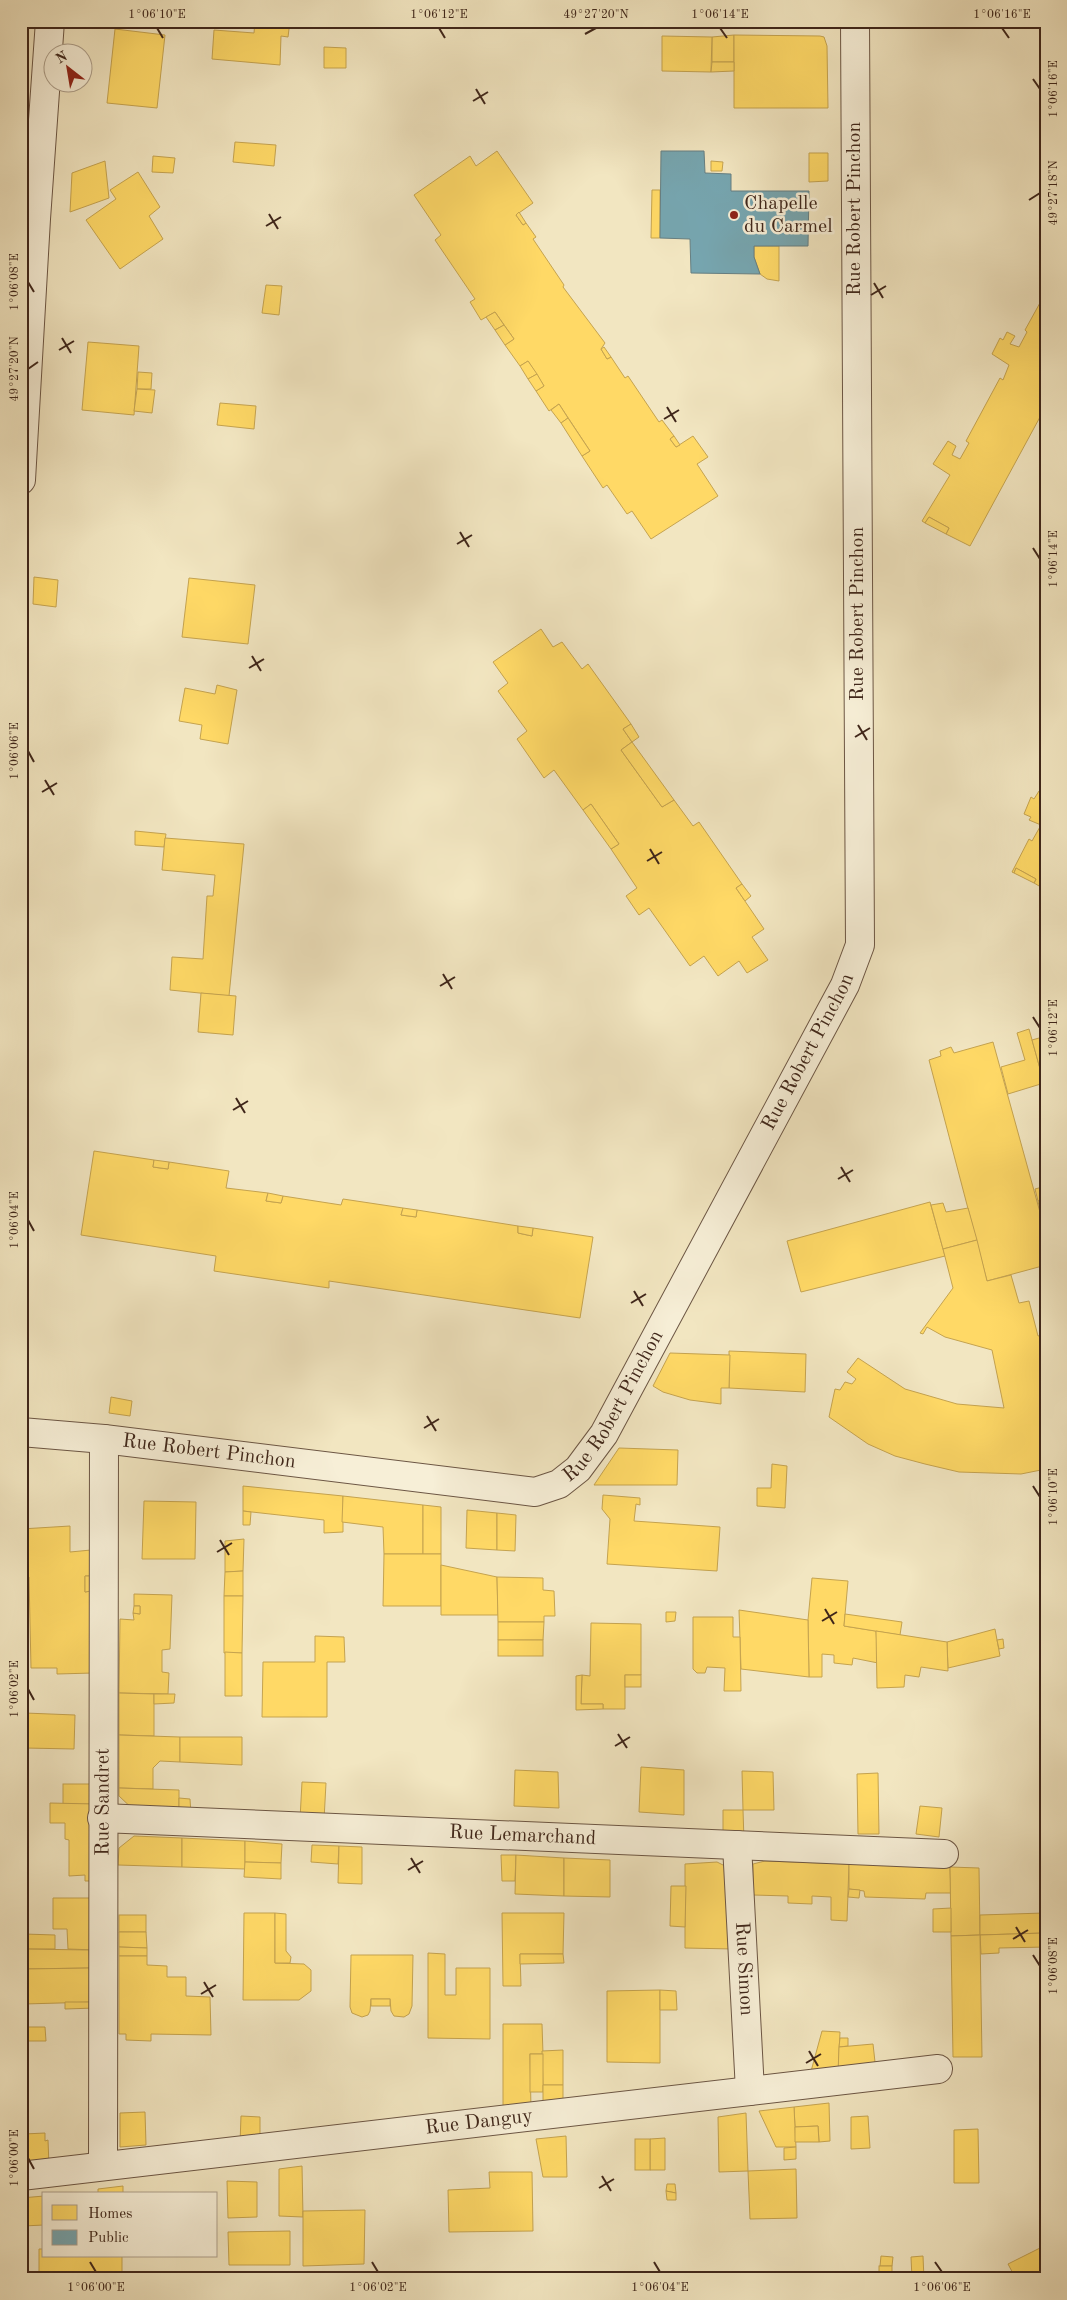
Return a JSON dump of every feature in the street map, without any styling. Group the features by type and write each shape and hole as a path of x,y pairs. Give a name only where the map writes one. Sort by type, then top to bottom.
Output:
{"street":[{"path":"21,480 50,21"},
{"name":"Rue Robert Pinchon","path":"21,1432 104,1439 535,1492 559,1484 578,1469 604,1434 732,1192 845,985 860,945 855,21"},
{"name":"Rue Sandret","path":"103,2166 104,1439"},
{"name":"Rue Lemarchand","path":"102,1818 944,1854"},
{"name":"Rue Simon","path":"737,1845 750,2091"},
{"name":"Rue Danguy","path":"21,2176 938,2069"}],"building: Homes":[{"path":"255,21 290,21 288,37 281,36 280,65 212,59 214,30 254,33"},
{"path":"115,29 165,35 157,108 107,103"},
{"path":"734,35 734,62 712,62 712,37"},
{"path":"734,35 824,37 827,46 828,108 734,108"},
{"path":"662,36 712,37 711,72 662,71"},
{"path":"324,47 346,48 346,68 324,68"},
{"path":"712,62 734,62 734,71 711,72"},
{"path":"235,142 276,145 274,166 233,162"},
{"path":"21,151 24,151 21,189"},
{"path":"497,151 533,203 516,215 523,225 526,223 536,237 533,239 564,285 563,287 605,343 601,349 607,359 611,357 625,378 628,376 659,422 662,420 674,436 670,439 676,447 693,436 708,457 697,464 718,496 651,539 632,511 627,514 607,485 603,488 582,456 590,451 559,404 549,411 536,391 544,386 528,361 520,366 505,345 514,339 495,312 481,320 470,302 475,299 435,240 441,235 414,195 470,156 476,166"},
{"path":"809,153 828,153 828,181 809,182"},
{"path":"153,156 175,158 173,173 152,172"},
{"path":"105,161 109,198 70,212 72,173"},
{"path":"711,161 723,162 722,171 711,171"},
{"path":"138,172 160,207 149,216 163,239 120,269 86,220 116,199 110,190"},
{"path":"652,190 660,190 660,238 651,238"},
{"path":"519,212 526,223 523,225 516,215"},
{"path":"754,246 779,246 779,281 767,279 760,274 754,257"},
{"path":"266,285 282,286 279,315 262,313"},
{"path":"1046,292 1046,406 970,546 946,534 949,528 929,517 925,523 922,521 950,475 933,464 948,441 956,446 952,455 960,459 969,443 966,441 1000,378 1003,380 1009,365 992,354 1000,338 1003,340 1007,332 1015,336 1010,344 1019,347 1027,332 1025,330"},
{"path":"495,312 504,325 495,330 486,317"},
{"path":"504,325 514,339 505,345 495,330"},
{"path":"88,342 139,346 134,415 82,410"},
{"path":"604,347 611,357 607,359 601,349"},
{"path":"528,361 537,374 528,379 520,366"},
{"path":"138,372 152,373 151,389 137,389"},
{"path":"537,374 544,386 536,391 528,379"},
{"path":"137,389 155,390 152,413 134,411"},
{"path":"220,403 256,406 254,429 217,425"},
{"path":"559,404 568,418 561,423 551,410"},
{"path":"568,418 590,451 582,456 561,423"},
{"path":"674,436 680,445 676,447 670,439"},
{"path":"929,517 949,528 946,534 925,523"},
{"path":"34,577 58,580 56,607 33,604"},
{"path":"189,578 255,585 248,644 182,637"},
{"path":"541,629 553,647 562,642 582,669 588,664 631,724 623,729 632,742 621,750 662,807 674,800 693,826 699,822 742,884 736,888 764,929 752,937 768,960 747,973 739,961 718,976 704,956 690,966 649,908 639,915 626,896 637,888 611,849 619,844 591,804 583,810 554,770 544,778 517,739 527,731 498,691 508,683 493,662"},
{"path":"217,685 237,690 228,744 200,739 202,725 179,721 185,688 215,694"},
{"path":"631,724 639,737 632,742 623,729"},
{"path":"632,742 674,800 662,807 621,750"},
{"path":"1039,791 1046,795 1042,803 1046,805 1046,890 1034,883 1036,879 1016,868 1014,873 1012,872 1029,839 1032,841 1041,825 1029,820 1031,817 1024,814 1031,797 1034,799"},
{"path":"591,804 619,844 611,849 583,810"},
{"path":"135,831 166,834 164,847 135,845"},
{"path":"165,838 244,844 229,996 170,990 172,957 203,959 207,896 213,896 215,875 162,870"},
{"path":"1016,868 1036,879 1034,883 1014,873"},
{"path":"742,884 751,896 745,901 736,888"},
{"path":"201,993 236,996 233,1035 198,1032"},
{"path":"1029,1029 1044,1083 1008,1094 1001,1067 1025,1060 1017,1033"},
{"path":"1046,1036 1046,1090 1032,1040"},
{"path":"993,1042 1046,1234 1046,1265 987,1281 929,1060 941,1056 940,1051 951,1047 954,1053"},
{"path":"94,1151 154,1160 153,1167 168,1169 169,1162 229,1171 226,1188 268,1193 266,1201 281,1203 283,1196 341,1205 343,1199 403,1208 401,1215 416,1217 417,1210 518,1226 518,1233 532,1236 533,1228 593,1237 580,1318 329,1281 329,1288 214,1271 216,1256 81,1235"},
{"path":"154,1160 169,1162 168,1169 153,1167"},
{"path":"1046,1186 1046,1198 1038,1201 1035,1189"},
{"path":"268,1193 283,1196 281,1203 266,1201"},
{"path":"1046,1198 1046,1220 1042,1221 1038,1201"},
{"path":"930,1202 945,1256 801,1292 787,1241"},
{"path":"943,1203 946,1212 968,1208 977,1240 943,1249 931,1205"},
{"path":"403,1208 417,1210 416,1217 401,1215"},
{"path":"518,1226 533,1228 532,1236 518,1233"},
{"path":"977,1240 987,1281 1011,1275 1019,1303 1029,1301 1038,1336 1046,1334 1046,1469 1021,1474 959,1472 925,1464 895,1456 868,1444 829,1417 835,1389 840,1390 845,1382 852,1384 856,1379 847,1372 858,1358 905,1389 957,1404 1004,1408 992,1350 945,1337 927,1327 923,1334 920,1333 953,1288 943,1249"},
{"path":"729,1351 806,1354 805,1392 729,1388"},
{"path":"670,1353 730,1355 729,1388 721,1388 721,1404 690,1400 663,1392 653,1386"},
{"path":"111,1397 132,1401 130,1416 109,1413"},
{"path":"619,1448 678,1450 677,1485 594,1485"},
{"path":"772,1464 787,1466 785,1508 757,1506 757,1488 771,1488"},
{"path":"243,1486 343,1496 343,1532 324,1533 324,1520 243,1511"},
{"path":"603,1495 640,1498 640,1505 636,1504 634,1521 720,1527 717,1571 607,1564 610,1519 602,1509"},
{"path":"343,1496 423,1505 423,1554 384,1554 383,1527 342,1522"},
{"path":"144,1501 196,1502 195,1559 142,1559"},
{"path":"423,1505 441,1507 441,1554 423,1554"},
{"path":"467,1510 497,1513 497,1550 466,1548"},
{"path":"243,1511 251,1512 250,1525 243,1525"},
{"path":"497,1513 516,1515 515,1551 497,1550"},
{"path":"70,1526 70,1552 91,1550 91,1576 85,1576 85,1592 91,1591 93,1673 57,1674 57,1668 31,1668 29,1577 21,1577 21,1529"},
{"path":"244,1539 243,1571 225,1572 225,1541"},
{"path":"384,1554 441,1554 441,1606 383,1606"},
{"path":"441,1565 497,1577 498,1615 441,1615"},
{"path":"243,1571 243,1596 224,1596 225,1572"},
{"path":"85,1576 91,1576 91,1591 85,1592"},
{"path":"497,1577 543,1578 543,1590 554,1591 555,1616 544,1616 544,1622 498,1622"},
{"path":"812,1578 848,1581 844,1626 876,1631 878,1663 853,1658 852,1665 834,1663 834,1655 822,1654 822,1677 809,1677 808,1620"},
{"path":"134,1594 172,1595 170,1649 162,1650 162,1672 169,1673 168,1694 119,1693 120,1619 134,1620 133,1613 140,1614 140,1606 134,1606"},
{"path":"224,1596 243,1596 242,1653 224,1653"},
{"path":"134,1606 140,1606 140,1614 133,1613"},
{"path":"739,1610 808,1620 809,1677 741,1669"},
{"path":"666,1612 676,1612 675,1621 666,1622"},
{"path":"845,1614 902,1622 900,1635 844,1626"},
{"path":"693,1617 733,1617 733,1637 740,1637 741,1691 724,1691 725,1668 707,1667 705,1673 697,1673 693,1669"},
{"path":"498,1622 544,1622 543,1640 498,1640"},
{"path":"1046,1622 1046,1631 1043,1632 1041,1623"},
{"path":"591,1623 641,1624 641,1675 625,1675 625,1709 603,1709 603,1704 581,1704 582,1675 590,1676"},
{"path":"995,1629 1000,1656 948,1668 947,1642"},
{"path":"876,1631 947,1642 948,1671 921,1667 919,1677 905,1675 904,1687 877,1688"},
{"path":"315,1636 344,1637 345,1662 327,1662 327,1717 262,1717 263,1662 315,1662"},
{"path":"1003,1639 1004,1648 999,1649 997,1640"},
{"path":"498,1640 543,1640 543,1656 498,1656"},
{"path":"225,1652 242,1653 242,1696 225,1696"},
{"path":"582,1675 581,1704 603,1704 603,1709 576,1710 576,1676"},
{"path":"625,1675 641,1675 641,1687 625,1687"},
{"path":"119,1693 154,1694 154,1736 119,1735"},
{"path":"154,1694 175,1694 174,1703 154,1704"},
{"path":"25,1713 75,1715 74,1749 25,1748"},
{"path":"119,1735 180,1737 180,1762 160,1761 153,1768 153,1789 119,1788"},
{"path":"180,1737 242,1737 242,1765 180,1762"},
{"path":"641,1767 684,1770 684,1815 639,1812"},
{"path":"515,1770 558,1772 559,1808 514,1806"},
{"path":"742,1771 773,1772 774,1810 743,1810"},
{"path":"878,1773 879,1834 858,1834 857,1774"},
{"path":"302,1782 326,1783 324,1820 300,1819"},
{"path":"63,1784 94,1784 94,1804 63,1804"},
{"path":"119,1788 179,1790 179,1814 136,1812 119,1796"},
{"path":"179,1798 190,1799 191,1814 179,1814"},
{"path":"21,1803 28,1803 28,1816 21,1816"},
{"path":"50,1803 94,1804 95,1881 85,1881 85,1875 69,1876 69,1840 65,1839 65,1823 50,1823"},
{"path":"920,1806 942,1808 939,1837 916,1834"},
{"path":"723,1810 743,1810 744,1841 723,1840"},
{"path":"134,1836 182,1838 182,1867 118,1865 119,1848"},
{"path":"182,1838 245,1841 245,1869 182,1867"},
{"path":"245,1841 282,1844 281,1863 245,1862"},
{"path":"312,1845 339,1846 338,1864 311,1862"},
{"path":"339,1846 362,1847 362,1884 338,1883"},
{"path":"501,1855 516,1855 515,1881 502,1881"},
{"path":"516,1855 564,1858 564,1896 515,1894"},
{"path":"564,1858 610,1860 610,1897 564,1896"},
{"path":"765,1861 849,1864 847,1921 831,1920 831,1897 812,1896 812,1904 788,1903 788,1896 753,1895 753,1864"},
{"path":"1042,1861 1046,1861 1046,1913 1044,1913"},
{"path":"245,1862 281,1863 281,1879 244,1877"},
{"path":"717,1862 725,1866 734,1949 685,1948 685,1864"},
{"path":"849,1864 950,1867 951,1893 926,1893 925,1899 865,1897 864,1891 849,1889"},
{"path":"950,1867 979,1868 980,1935 951,1936"},
{"path":"671,1886 686,1886 685,1927 670,1926"},
{"path":"849,1889 860,1890 859,1898 848,1897"},
{"path":"53,1898 95,1898 96,1950 68,1949 67,1929 53,1929"},
{"path":"23,1904 24,1969 21,1970 21,1905"},
{"path":"951,1908 951,1932 933,1932 933,1909"},
{"path":"244,1913 275,1913 275,1963 304,1964 311,1970 311,1991 299,2000 243,2000"},
{"path":"275,1913 286,1914 286,1951 291,1957 290,1963 275,1963"},
{"path":"502,1913 564,1913 563,1954 520,1954 521,1986 503,1986"},
{"path":"1044,1913 1044,1933 980,1935 980,1915"},
{"path":"119,1915 146,1915 146,1932 119,1932"},
{"path":"119,1932 146,1932 147,1948 119,1947"},
{"path":"1044,1933 1046,1947 999,1948 999,1953 981,1954 980,1935"},
{"path":"24,1934 55,1935 55,1949 24,1949"},
{"path":"980,1935 982,2057 953,2057 951,1936"},
{"path":"119,1947 147,1948 147,1956 119,1956"},
{"path":"24,1949 89,1950 90,1968 24,1969"},
{"path":"428,1953 445,1954 445,1995 456,1995 456,1968 490,1968 490,2039 428,2038"},
{"path":"520,1954 563,1954 564,1963 520,1964"},
{"path":"351,1955 413,1955 412,2006 409,2014 404,2017 394,2016 391,2011 390,1999 371,1999 368,2015 362,2017 352,2013 350,2007"},
{"path":"119,1956 147,1956 147,1965 167,1966 167,1977 186,1977 186,1996 210,1997 211,2035 151,2034 151,2041 126,2040 126,2034 119,2034"},
{"path":"90,1968 95,2002 24,2004 24,1969"},
{"path":"24,1969 24,2004 21,2004 21,1970"},
{"path":"660,1990 660,2063 607,2062 607,1991"},
{"path":"660,1990 676,1991 677,2010 660,2010"},
{"path":"371,1999 390,1999 390,2006 371,2006"},
{"path":"65,2002 95,2002 95,2008 65,2009"},
{"path":"503,2024 542,2024 543,2054 530,2054 531,2111 503,2114"},
{"path":"25,2027 45,2027 46,2041 24,2041"},
{"path":"822,2031 840,2032 838,2074 810,2075"},
{"path":"840,2038 848,2038 848,2046 839,2047"},
{"path":"873,2044 876,2071 838,2074 839,2047"},
{"path":"563,2050 563,2085 543,2085 542,2051"},
{"path":"530,2054 543,2054 543,2092 530,2092"},
{"path":"543,2085 563,2085 563,2107 543,2109"},
{"path":"829,2103 830,2141 819,2142 818,2126 795,2127 794,2107"},
{"path":"794,2107 796,2147 776,2147 759,2111"},
{"path":"145,2112 146,2145 120,2147 120,2113"},
{"path":"746,2113 748,2171 719,2172 718,2117"},
{"path":"241,2116 260,2117 260,2143 240,2144"},
{"path":"868,2116 870,2148 851,2149 851,2117"},
{"path":"818,2126 819,2142 795,2142 795,2127"},
{"path":"978,2129 979,2183 954,2183 954,2130"},
{"path":"45,2133 45,2141 48,2140 49,2166 24,2169 24,2134"},
{"path":"566,2136 567,2177 543,2177 536,2139"},
{"path":"665,2138 665,2170 650,2170 650,2139"},
{"path":"635,2139 650,2139 650,2170 635,2170"},
{"path":"796,2147 796,2159 784,2160 784,2148"},
{"path":"302,2166 303,2217 279,2216 279,2169"},
{"path":"796,2169 797,2218 750,2219 748,2171"},
{"path":"489,2172 532,2172 533,2231 449,2232 448,2190 490,2188"},
{"path":"227,2181 257,2182 257,2217 228,2218"},
{"path":"667,2184 675,2184 676,2193 666,2191"},
{"path":"123,2186 123,2192 98,2192 98,2189"},
{"path":"666,2191 676,2193 676,2200 667,2200"},
{"path":"42,2196 42,2225 23,2226 21,2198"},
{"path":"365,2210 364,2264 303,2266 303,2211"},
{"path":"290,2231 290,2265 229,2265 228,2232"},
{"path":"1046,2245 1046,2279 1016,2279 1008,2264"},
{"path":"39,2249 42,2249 42,2258 122,2258 122,2279 39,2279"},
{"path":"881,2256 893,2257 892,2266 880,2266"},
{"path":"923,2256 924,2279 912,2279 911,2257"},
{"path":"879,2266 892,2266 892,2279 879,2279"}],"building: Public":[{"name":"Chapelle du Carmel","path":"661,151 704,151 705,173 731,174 731,191 809,191 808,246 754,246 754,257 760,274 691,273 690,239 660,238"}],"place":[{"name":"Chapelle du Carmel","path":"734,215"}]}
